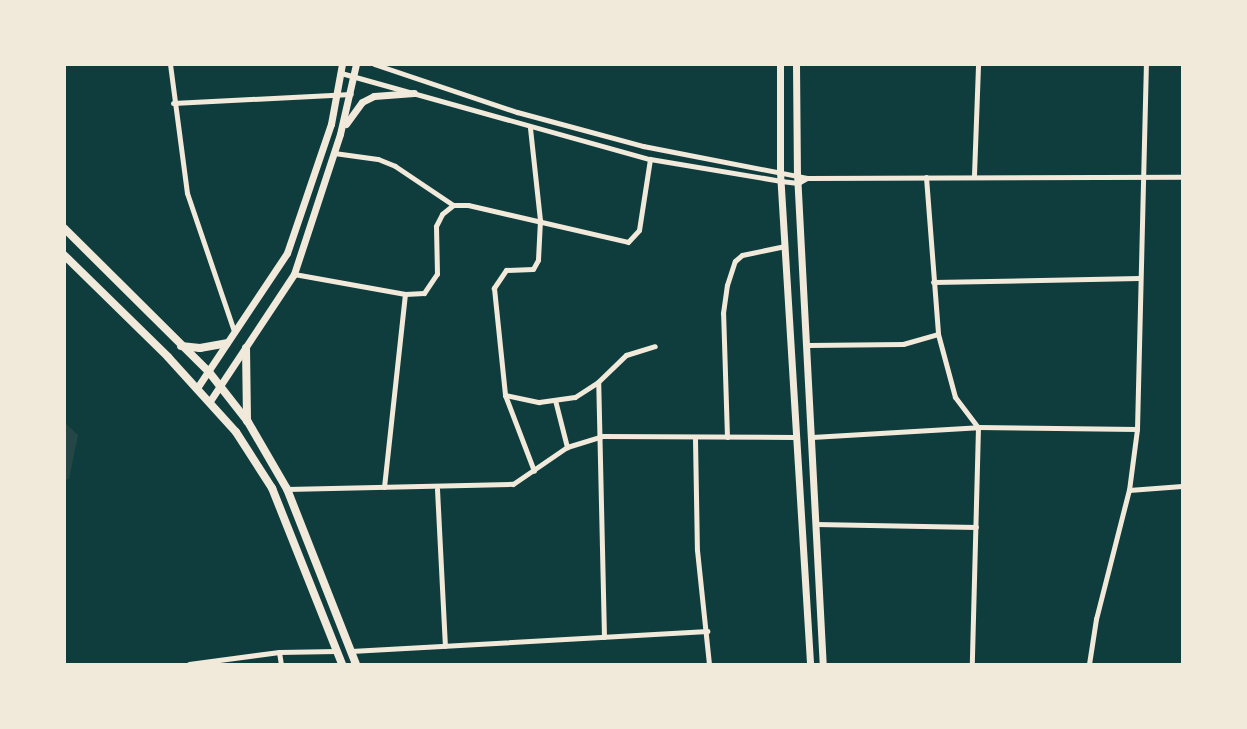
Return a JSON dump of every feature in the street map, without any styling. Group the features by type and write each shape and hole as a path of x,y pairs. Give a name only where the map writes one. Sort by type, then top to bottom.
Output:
{"main road":[{"path":"64,228 209,372 248,422 287,489 356,664"},
{"path":"64,255 210,401 272,488 342,664"},
{"path":"181,346 200,348 227,343"},
{"path":"246,348 248,422"}],"street":[{"path":"170,64 173,103 187,193 234,331"},
{"path":"210,401 222,388 294,274 340,134 351,94 356,64"},
{"path":"374,64 516,112 643,146 780,172 797,173 807,178 974,175 1182,177"},
{"path":"780,64 780,172 810,664"},
{"path":"796,64 797,173 808,345 823,664"},
{"path":"974,175 978,64"},
{"path":"1089,664 1096,619 1129,490 1137,429 1141,176 1146,64"},
{"path":"197,388 287,253 322,154 341,69 530,128 650,159 781,181 798,183 807,178"},
{"path":"340,134 362,102 388,92 414,93"},
{"path":"173,103 351,94"},
{"path":"530,128 540,220 538,260 533,269 506,270 494,288 505,394 534,471"},
{"path":"334,153 378,159 395,166 453,205 540,220 628,242 639,230 650,159"},
{"path":"927,177 938,334 955,397 978,427 972,664"},
{"path":"294,274 405,294 424,293 430,288 437,274 436,226 442,214 453,205"},
{"path":"728,437 723,313 726,285 735,261 742,255 785,246"},
{"path":"933,282 1139,278"},
{"path":"384,487 405,294"},
{"path":"808,345 893,345 938,334"},
{"path":"505,394 539,402 575,397 598,382 626,356 655,346"},
{"path":"598,382 602,436 604,637"},
{"path":"555,399 567,447"},
{"path":"812,437 978,427 1137,429"},
{"path":"287,489 384,487 437,489 513,484 567,447 602,436 695,439 795,438"},
{"path":"695,439 697,550 709,664"},
{"path":"1129,490 1182,486"},
{"path":"437,489 445,646"},
{"path":"816,524 976,527"},
{"path":"351,651 707,631"},
{"path":"189,664 279,652 336,651"},
{"path":"279,652 281,664"}],"shaded area":[{"path":"64,422 78,435 69,479 65,480"}]}
